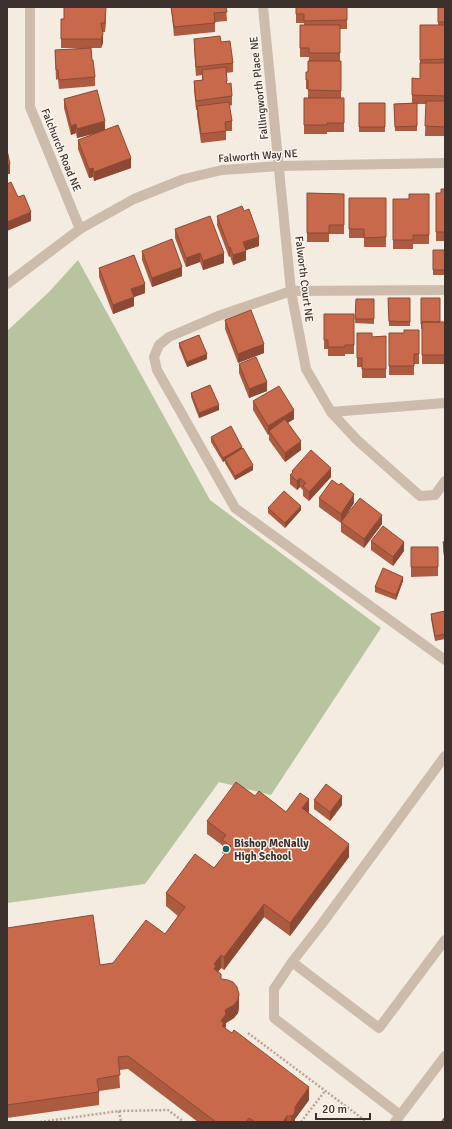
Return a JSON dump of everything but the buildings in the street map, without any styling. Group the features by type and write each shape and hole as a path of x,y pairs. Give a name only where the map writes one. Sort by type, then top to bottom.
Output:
{"street":[{"name":"Falchurch Road NE","path":"30,7 30,107 80,229"},
{"name":"Fallingworth Place NE","path":"263,7 280,166"},
{"name":"Falworth Way NE","path":"7,284 80,229 134,198 184,179 222,170 280,166 445,163"},
{"name":"Falworth Court NE","path":"280,166 291,291 306,369 331,412 357,440 420,496 435,494 445,481"},
{"path":"445,290 291,291 218,316 169,337 159,345 154,357 157,370 235,508 445,660"},
{"path":"331,412 445,403"},
{"path":"445,756 441,770 292,962 274,989 274,1018 397,1119 445,1056"},
{"path":"292,962 379,1028 445,940"}],"path":[{"path":"248,1033 367,1122"},
{"path":"301,1122 325,1091"},
{"path":"40,1122 119,1111 168,1110 184,1122"},
{"path":"119,1111 121,1122"}],"green space":[{"path":"78,260 210,500 381,628 271,795 219,782 145,884 7,903 7,331 49,292"}],"place":[{"name":"Bishop McNally High School","path":"226,849"}]}
